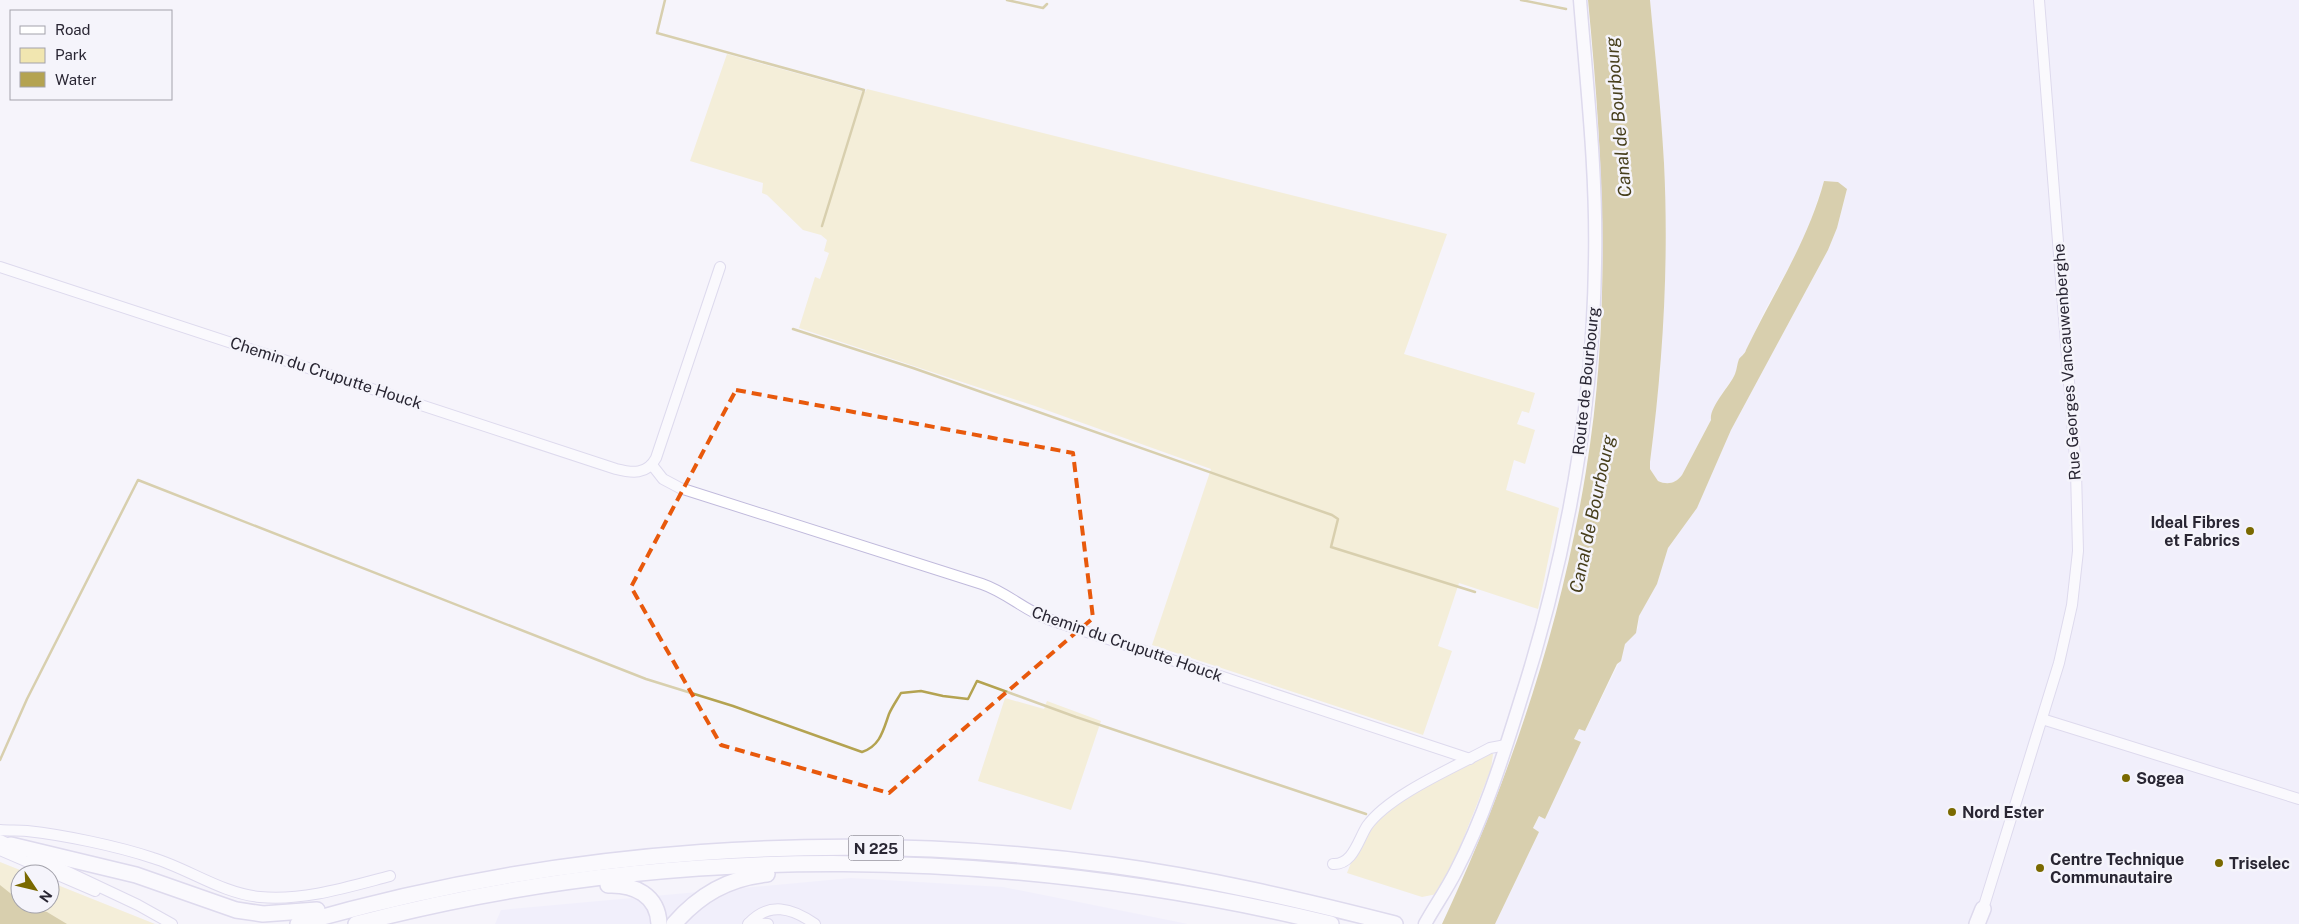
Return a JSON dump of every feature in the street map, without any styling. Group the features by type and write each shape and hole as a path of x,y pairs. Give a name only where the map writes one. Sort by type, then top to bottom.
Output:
{"highway":[{"path":"2,844 136,875 222,906 249,912 298,913 395,899"},
{"name":"N 225","path":"298,924 395,899 506,877 655,857 759,850 877,848 1009,855 1122,867 1254,890 1395,924"},
{"path":"674,924 702,897 737,879 766,874 849,870 896,864"},
{"name":"N 225","path":"356,924 453,903 568,883 664,872 772,865 896,864 1002,870 1108,881 1214,898 1331,924"},
{"path":"453,903 574,888 623,885 637,889 648,896 656,909 659,924"},
{"path":"1978,924 1983,909"}],"main road":[{"name":"Route de Bourbourg","path":"1424,924 1460,864 1505,749 1533,661 1552,589 1574,485 1587,396 1595,285 1595,204 1580,0"}],"street":[{"name":"Rue Georges Vancauwenberghe","path":"1983,909 2042,720 2069,623 2075,581 2078,523 2039,0"},
{"name":"Chemin du Cruputte Houck","path":"0,267 616,469 638,472 646,470 652,465 663,479 680,488 982,584 1001,592 1030,612 1048,620 1470,759"},
{"path":"652,465 720,267"},
{"path":"2042,720 2299,799"},
{"path":"1334,864 1342,863 1348,858 1368,824 1385,808 1494,746 1505,749"},
{"path":"0,830 37,833 139,854 168,863 230,891 254,896 282,898 311,894 390,876"},
{"path":"2,844 138,904 170,923"},
{"path":"748,924 764,911 779,908 794,911 815,924"},
{"path":"748,924 768,924"}],"highlighted area":[{"path":"736,390 1073,453 1093,618 889,793 721,745 631,587"}],"shaded area":[{"path":"1650,0 2299,0 2299,924 1495,924 1539,832 1533,829 1539,816 1545,818 1580,742 1574,739 1579,729 1585,731 1619,663 1625,644 1638,628 1639,616 1657,584 1668,548 1697,508 1731,430 1828,250 1837,228 1847,190 1838,182 1824,181 1805,238 1764,312 1735,375 1721,395 1711,420 1682,475 1676,481 1668,484 1658,481 1650,469 1650,462 1660,372 1666,236 1664,162"},
{"path":"851,878 1003,887 1188,924 495,924 501,910"}],"green space":[{"path":"727,54 865,92 867,89 1447,234 1404,354 1535,393 1529,413 1522,411 1517,424 1535,430 1525,464 1514,460 1506,490 1559,508 1538,609 1459,583 1438,646 1452,651 1423,735 1152,645 1211,469 1035,406 799,328 815,277 820,279 829,253 824,251 827,240 821,235 803,230 767,195 762,193 763,183 690,161"},
{"path":"1005,698 1044,709 1047,701 1101,721 1071,810 978,781"},
{"path":"1488,751 1493,754 1491,769 1454,862 1437,894 1422,897 1347,873 1354,855 1383,810"},
{"path":"0,862 10,866 10,914 60,914 60,886 155,924 0,924"}],"water":[{"name":"Canal de Bourbourg","path":"1588,0 1650,0 1664,163 1666,238 1664,313 1650,462 1650,469 1658,481 1671,483 1682,475 1711,420 1713,409 1736,372 1739,359 1789,267 1809,225 1824,181 1838,182 1847,189 1837,228 1828,250 1731,430 1697,508 1668,548 1657,584 1639,616 1636,633 1625,644 1621,661 1617,664 1585,731 1579,729 1574,739 1581,742 1545,819 1539,816 1533,828 1539,832 1495,924 1442,924 1489,815 1530,702 1562,587 1586,471 1594,412 1602,295 1601,176"},
{"path":"0,885 10,893 10,914 50,914 67,924 0,924"}],"waterway":[{"path":"665,0 657,33 864,90 822,226"},
{"path":"1007,0 1043,8 1047,4"},
{"path":"1521,0 1566,9"},
{"path":"793,329 913,368 1332,515 1338,519 1331,547 1475,592"},
{"path":"0,760 27,699 138,480 646,679 733,706 862,752 877,742 883,732 890,711 901,693 921,691 968,699 977,681 1076,717 1366,814"}],"place":[{"name":"Ideal Fibres et Fabrics","path":"2250,531"},
{"name":"Sogea","path":"2126,778"},
{"name":"Nord Ester","path":"1952,812"},
{"name":"Triselec","path":"2219,863"},
{"name":"Centre Technique Communautaire","path":"2040,868"}]}
